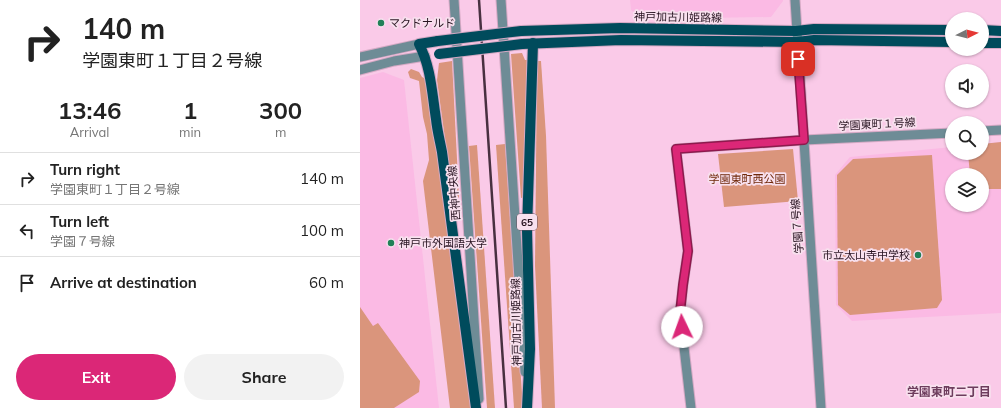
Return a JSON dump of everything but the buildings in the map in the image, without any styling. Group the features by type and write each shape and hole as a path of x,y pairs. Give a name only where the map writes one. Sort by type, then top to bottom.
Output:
{"main road":[{"name":"神戸加古川姫路線","path":"419,44 521,31 620,28 796,31 814,29 945,30"},
{"path":"989,30 1001,30"},
{"path":"521,31 533,43"},
{"path":"425,56 533,43 621,40 945,42"},
{"name":"神戸加古川姫路線","path":"527,405 530,349 527,230 533,43"},
{"path":"989,43 1001,43"},
{"path":"419,44 425,56 429,73 442,152 476,408"}],"street":[{"name":"西神中央線","path":"454,0 480,408"},
{"path":"501,0 527,405"},
{"name":"学園７号線","path":"795,0 821,408"},
{"path":"360,57 419,44"},
{"path":"360,70 394,61 425,56"},
{"path":"989,131 1001,130"},
{"name":"学園東町１号線","path":"691,408 680,313 688,251 676,149 945,132"}],"shaded area":[{"path":"630,0 783,1 771,17 640,19 631,10"},
{"name":"神戸市外国語大学","path":"383,72 404,80 439,408 360,408 360,78"},
{"name":"市立太山寺中学校","path":"1001,142 1001,313 852,321 836,305 835,175 850,157 945,148 945,160 989,160 989,143"}],"green space":[{"path":"522,53 525,60 529,60 525,197 521,198 511,54"},
{"path":"452,61 459,198 452,190 437,80 439,63"},
{"path":"537,61 541,61 546,136 555,408 542,408 535,266"},
{"path":"411,69 419,72 422,77 426,79 430,117 436,138 471,408 450,408 423,181 429,160 427,134 423,117 419,81 410,78 408,72"},
{"path":"1001,142 1001,189 989,189 989,168 969,168 969,160 989,160 989,143"},
{"path":"505,144 523,408 514,408 496,145"},
{"path":"477,145 495,408 487,408 469,146"},
{"name":"学園東町西公園","path":"793,149 798,201 724,207 718,154"},
{"path":"932,155 942,300 937,308 850,315 838,305 837,175 853,159"},
{"path":"360,307 373,326 378,323 420,381 419,392 394,408 360,408"}],"railway":[{"path":"479,0 506,408"}],"place":[{"name":"マクドナルド","path":"381,23"},
{"name":"神戸市外国語大学","path":"391,243"},
{"name":"市立太山寺中学校","path":"918,255"}],"district":[{"name":"学園東町二丁目","path":"949,391"}],"route":[{"path":"682,327 680,313 688,251 676,149 804,140 798,59"}]}
